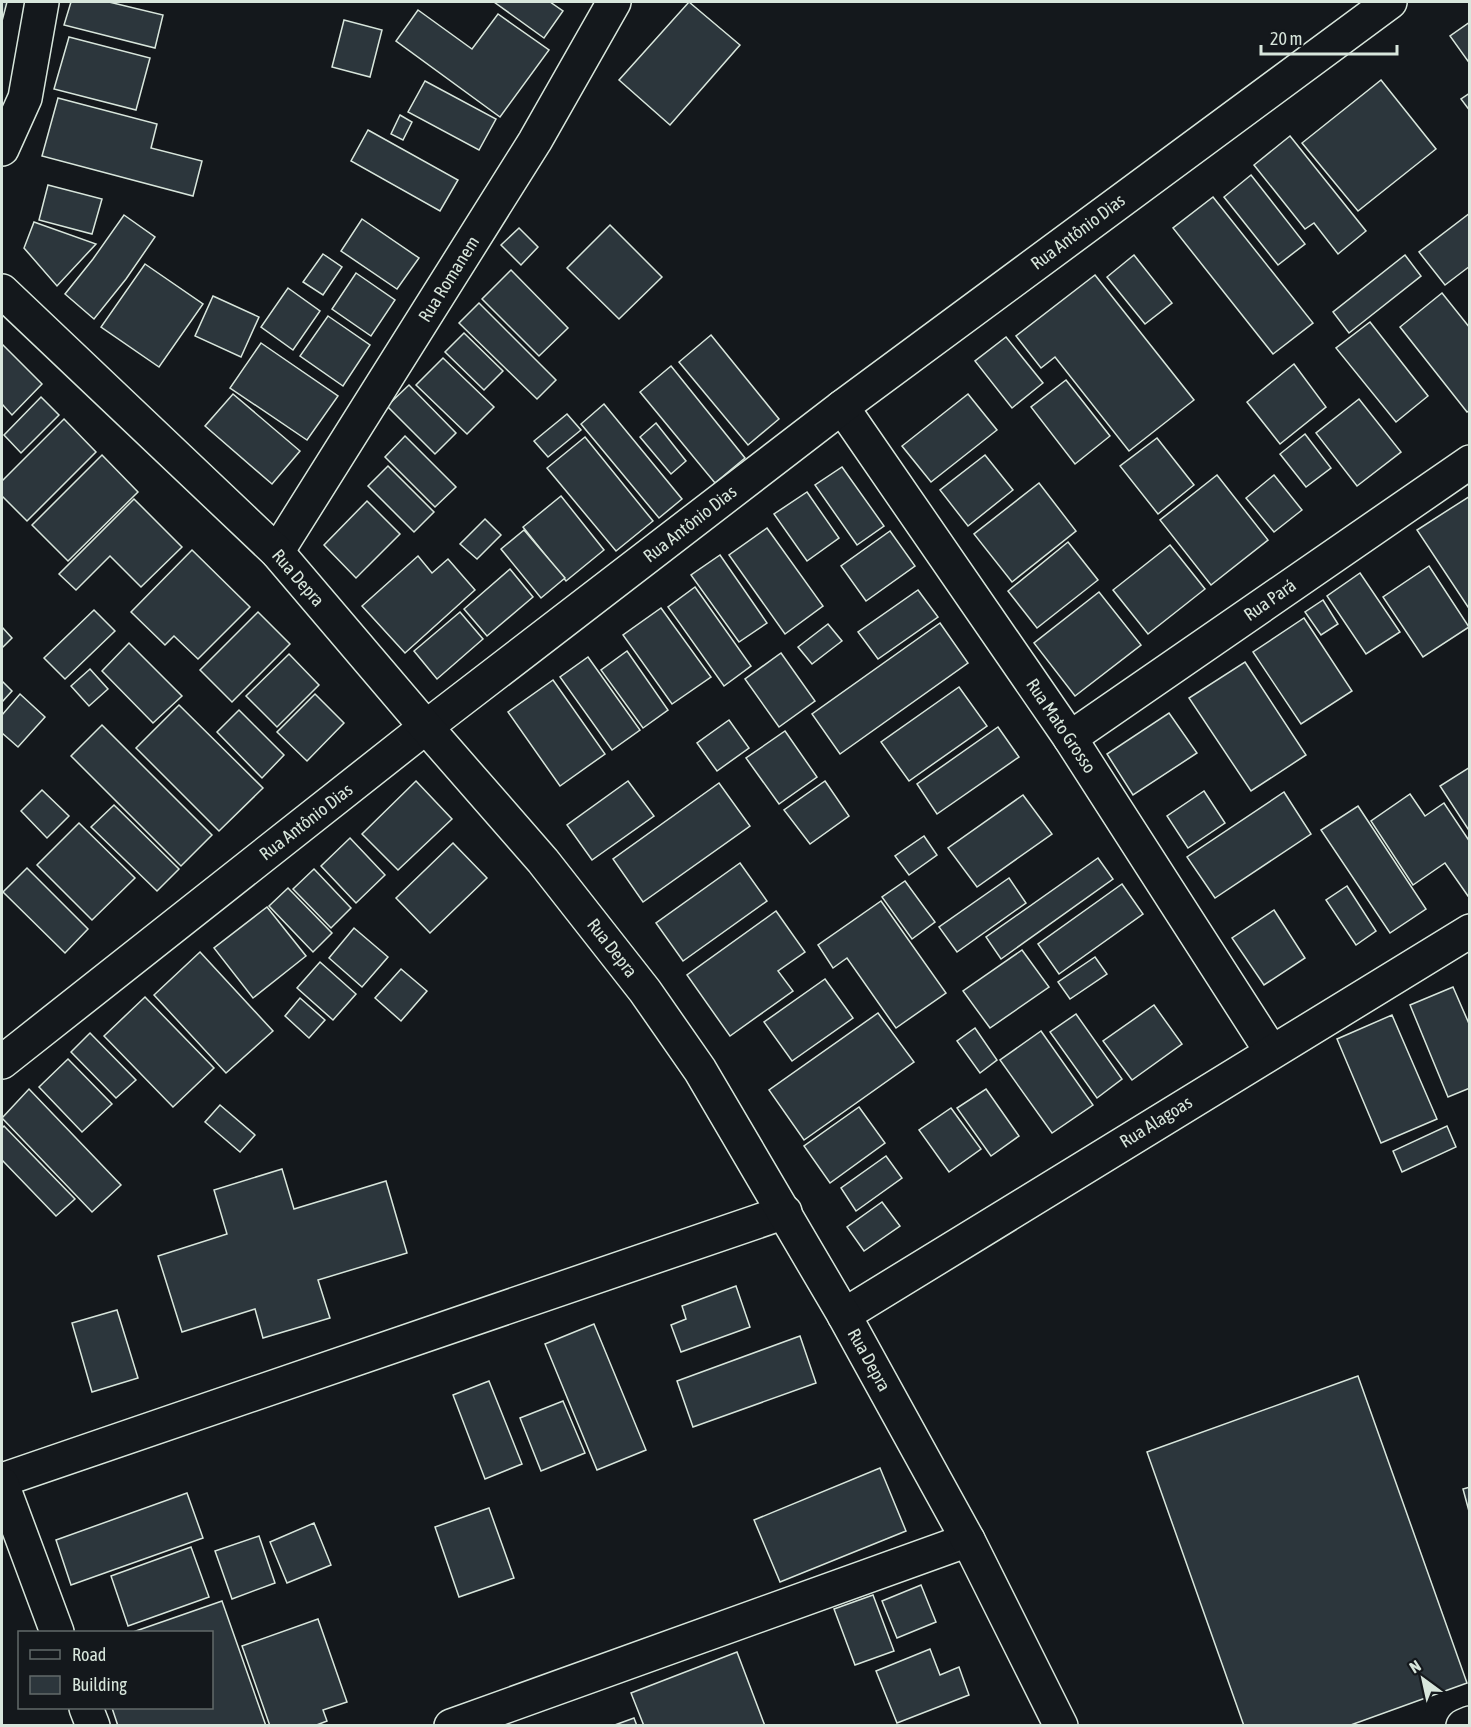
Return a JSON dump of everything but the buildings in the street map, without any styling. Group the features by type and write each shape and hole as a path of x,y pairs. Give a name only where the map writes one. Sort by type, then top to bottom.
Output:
{"street":[{"path":"2,149 25,98 42,2"},
{"name":"Rua Romanem","path":"277,552 535,141 614,2"},
{"name":"Rua Antônio Dias","path":"2,1062 426,727 842,407 1390,2"},
{"name":"Rua Depra","path":"2,291 277,552 543,861 645,991 700,1070 844,1315 968,1540 1061,1725"},
{"name":"Rua Mato Grosso","path":"842,407 1070,738 1271,1051"},
{"name":"Rua Pará","path":"1070,738 1470,462"},
{"name":"Rua Alagoas","path":"844,1315 1470,931"},
{"path":"2,1480 785,1212"},
{"path":"2,1484 57,1631"},
{"path":"451,1725 968,1540"},
{"path":"87,1709 93,1725"},
{"path":"1463,1725 1470,1723"}]}
